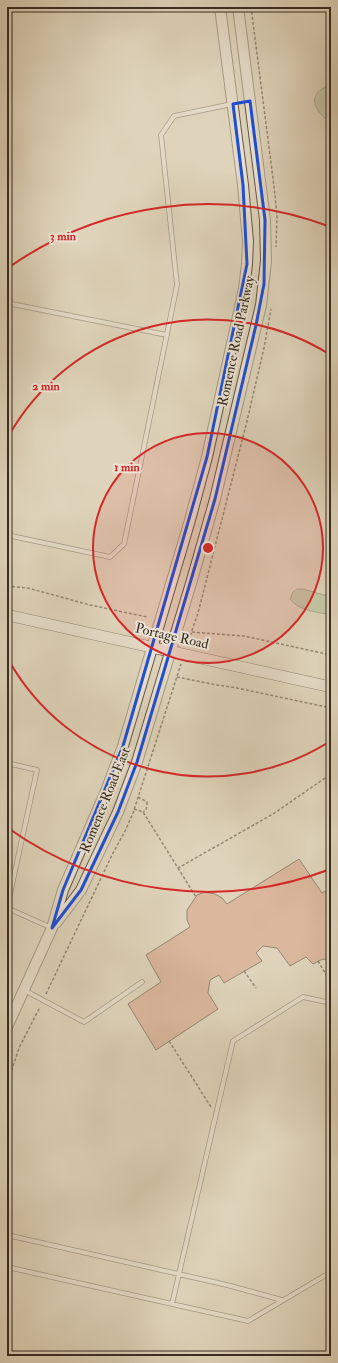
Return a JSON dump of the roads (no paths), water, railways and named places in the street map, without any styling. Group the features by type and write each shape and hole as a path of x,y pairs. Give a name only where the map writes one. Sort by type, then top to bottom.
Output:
{"main road":[{"name":"Portage Road","path":"7,615 331,687"}],"street":[{"name":"Romence Road Parkway","path":"153,647 199,489 244,289 247,264 248,241 243,185 220,7"},
{"name":"Romence Road Parkway","path":"170,651 215,499 262,298 266,261 265,220 238,7"},
{"path":"232,104 250,101"},
{"name":"Romence Road East","path":"7,1027 52,928 63,890 116,765 153,647"},
{"name":"Romence Road East","path":"52,928 81,890 118,812 137,762 170,651"}],"lane":[{"path":"7,535 110,557 124,544 177,285 161,135 174,116 232,104"},
{"path":"7,303 167,335"},
{"path":"7,763 37,770 8,908 52,928"},
{"path":"24,989 84,1022 142,982"},
{"path":"172,1304 233,1041 303,997 331,1003"},
{"path":"7,1235 178,1274 282,1300"},
{"path":"7,1267 248,1321 331,1272"}]}
